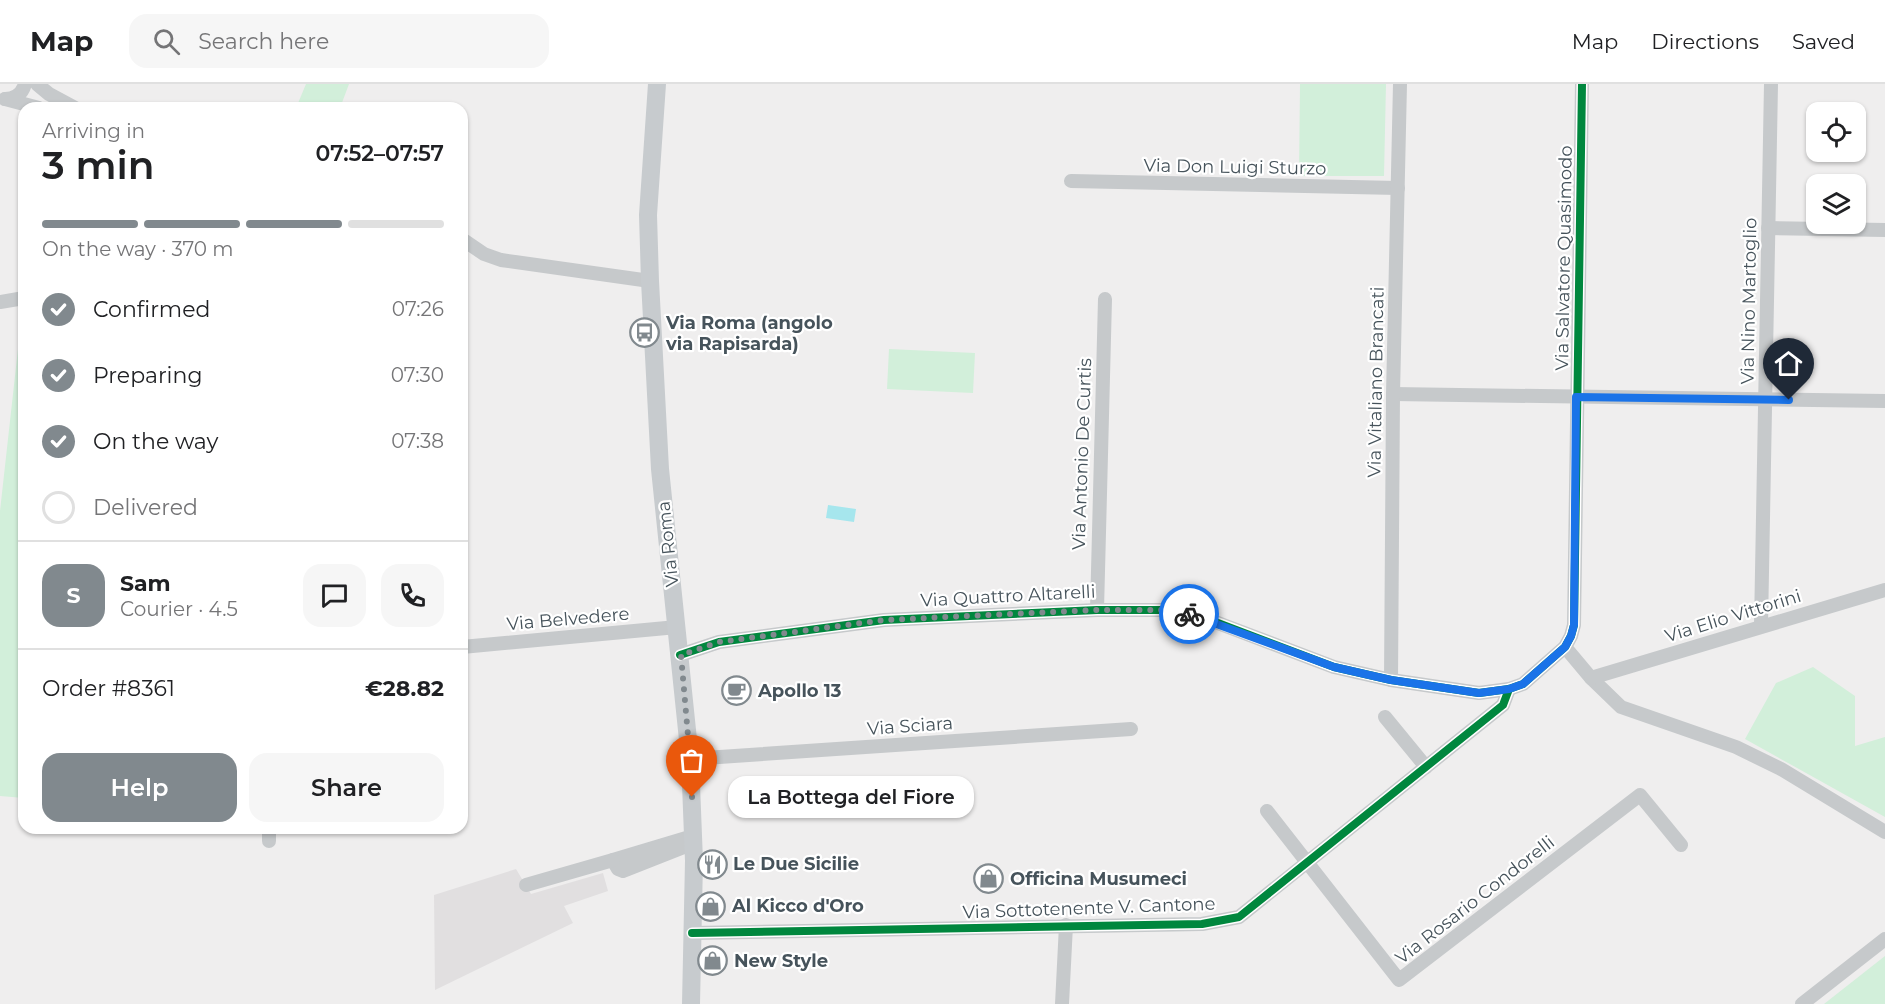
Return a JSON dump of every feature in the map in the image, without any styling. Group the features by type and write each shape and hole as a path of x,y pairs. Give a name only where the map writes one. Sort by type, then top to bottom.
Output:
{"main road":[{"name":"Via Roma","path":"657,84 648,215 650,281 660,469 690,759 693,839 691,1004"}],"street":[{"path":"3,98 16,97 25,84"},
{"path":"37,84 64,102"},
{"name":"Via Vitaliano Brancati","path":"1391,680 1393,394 1400,84"},
{"name":"Via Salvatore Quasimodo","path":"1565,647 1574,625 1582,84"},
{"name":"Via Nino Martoglio","path":"1761,626 1771,84"},
{"path":"3,98 18,102"},
{"name":"Via Don Luigi Sturzo","path":"1071,181 1398,188"},
{"path":"1768,228 1885,230"},
{"path":"468,243 484,254 501,260 650,281"},
{"name":"Via Antonio De Curtis","path":"1096,610 1105,298"},
{"path":"0,302 18,299"},
{"path":"1393,394 1885,401"},
{"name":"Via Elio Vittorini","path":"1591,678 1885,590"},
{"name":"Via Quattro Altarelli","path":"681,655 719,642 884,620 1096,610 1176,610 1210,620 1334,667 1391,680 1479,693 1509,689 1523,684 1565,647"},
{"name":"Via Belvedere","path":"468,646 677,627"},
{"path":"1565,647 1591,678 1621,707 1736,747 1781,769 1885,832"},
{"name":"Via Sottotenente V. Cantone","path":"692,933 1202,924 1239,917 1503,705 1509,689"},
{"path":"1384,717 1426,767"},
{"name":"Via Sciara","path":"690,759 1131,729"},
{"name":"Via Rosario Condorelli","path":"1308,862 1399,980 1640,795 1682,845"},
{"path":"1267,811 1308,862"},
{"path":"526,885 613,860 618,869 623,871 693,839"},
{"path":"1062,1004 1066,925"},
{"path":"1802,1004 1885,939"}],"shaded area":[{"path":"516,869 531,894 603,873 608,891 564,906 573,923 435,990 434,895"}],"green space":[{"path":"306,84 349,84 342,102 298,102"},
{"path":"1300,84 1386,84 1384,176 1299,176"},
{"path":"18,349 18,798 0,796 0,511"},
{"path":"889,349 975,353 973,393 887,389"},
{"path":"1813,667 1855,696 1855,746 1885,737 1885,817 1745,739 1776,683"},
{"path":"1885,956 1885,1004 1824,1004"}],"water":[{"path":"828,505 856,509 854,522 826,518"}],"cycle path":[{"path":"680,655 719,642 884,620 1097,610 1176,610 1210,620 1334,667 1391,680 1479,693 1509,689 1523,684 1565,647 1574,625 1582,84"},
{"path":"692,933 1202,924 1239,917 1503,705 1509,689"}],"way so far":[{"path":"692,797 681,655 719,642 884,620 1096,610 1176,610 1189,614"}],"place":[{"name":"Via Roma (angolo via Rapisarda)","path":"645,333"},
{"name":"Apollo 13","path":"737,691"},
{"name":"La Bottega del Fiore","path":"692,797"},
{"name":"Le Due Sicilie","path":"712,864"},
{"name":"Officina Musumeci","path":"989,879"},
{"name":"Al Kicco d'Oro","path":"711,906"},
{"name":"New Style","path":"713,961"}],"route":[{"path":"1189,614 1334,667 1391,680 1479,693 1509,689 1523,684 1565,647 1574,625 1576,397 1789,400"}]}
